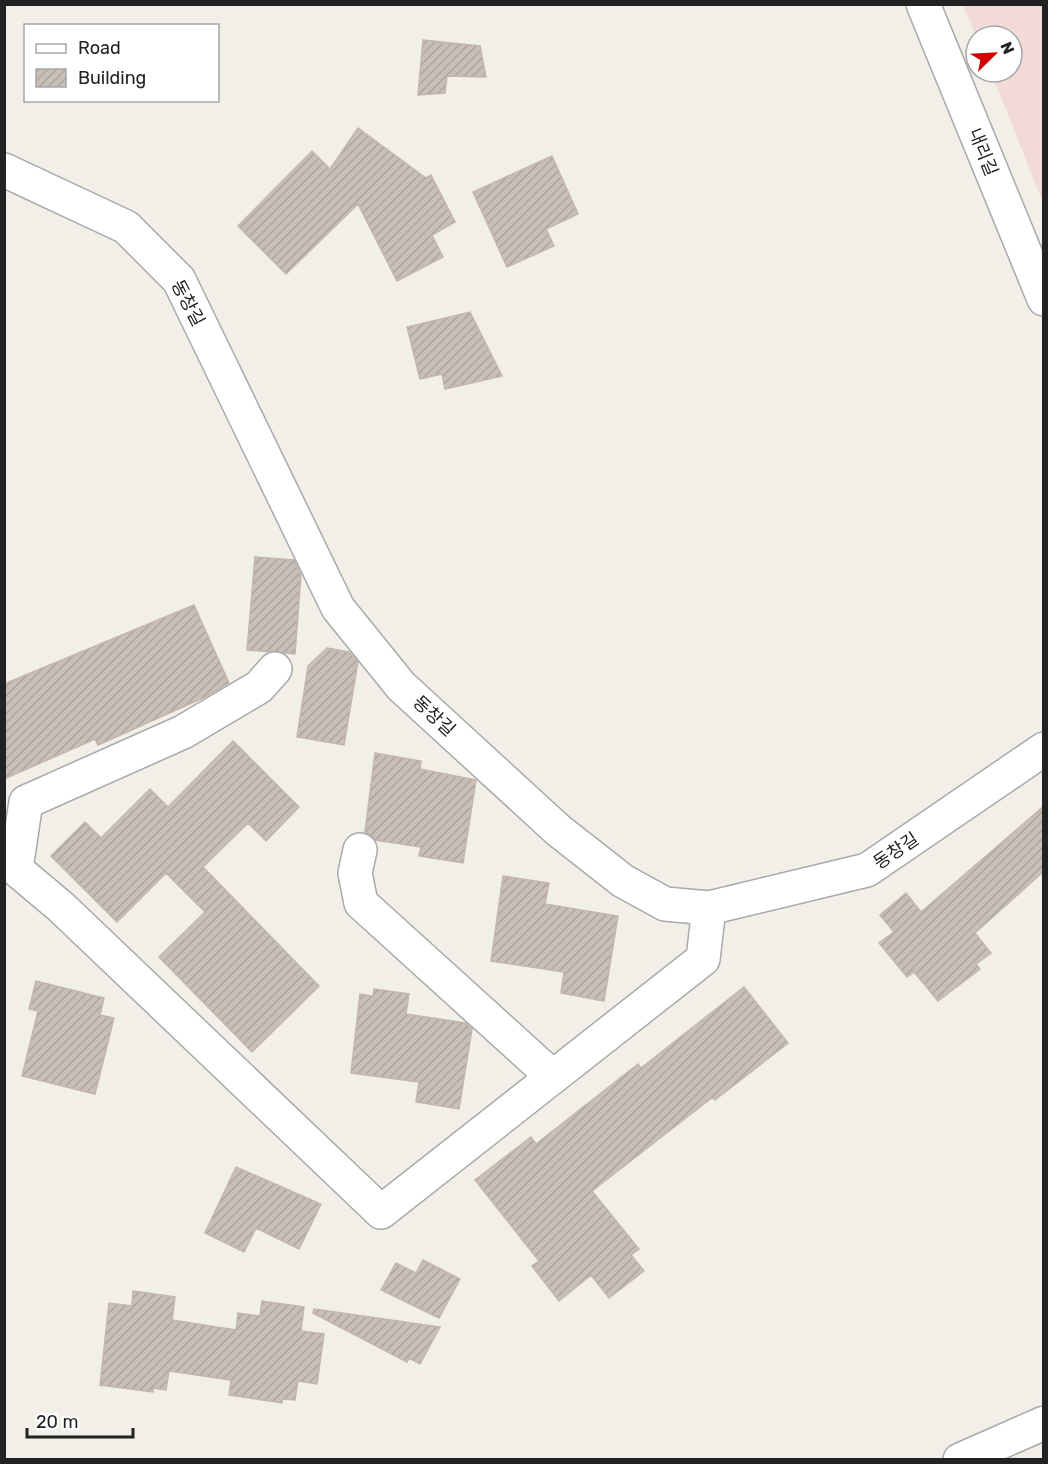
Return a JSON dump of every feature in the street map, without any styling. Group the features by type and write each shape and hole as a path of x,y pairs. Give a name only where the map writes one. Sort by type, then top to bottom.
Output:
{"street":[{"name":"내리길","path":"923,4 1044,299"},
{"name":"동창길","path":"4,170 126,226 179,280 338,608 401,686 558,830 623,881 665,904 709,908 867,870 1044,749"},
{"path":"275,669 259,687 183,732 15,797 10,863 104,948 381,1212 703,959 709,908"},
{"path":"360,850 355,873 362,903 553,1077"},
{"path":"960,1460 1044,1423"}],"shaded area":[{"path":"963,5 1043,5 1043,203 996,84 1024,84 1024,24 971,24"}],"building":[{"path":"423,40 480,46 486,77 447,76 445,93 418,95"},
{"path":"358,128 426,178 431,175 455,222 432,235 443,257 397,281 358,204 286,274 238,226 312,151 330,169"},
{"path":"552,156 578,214 546,229 554,246 507,267 473,192"},
{"path":"470,312 502,376 445,389 442,374 420,379 407,327"},
{"path":"255,557 294,560 301,575 295,654 247,650"},
{"path":"194,605 229,683 203,698 98,745 95,739 4,779 4,684"},
{"path":"327,648 349,652 358,662 344,745 297,737 308,666"},
{"path":"233,741 299,807 266,841 248,823 203,867 319,986 252,1052 159,957 205,912 166,873 117,922 51,856 85,822 101,838 150,789 168,807"},
{"path":"375,753 421,761 420,769 476,780 463,863 419,856 421,847 375,840 365,832"},
{"path":"1044,806 1044,871 975,933 991,953 976,964 980,969 938,1001 914,972 907,977 879,943 894,932 880,915 906,893 921,912"},
{"path":"503,876 549,883 545,904 618,916 604,1001 561,993 564,972 491,961"},
{"path":"36,981 104,998 100,1015 114,1018 95,1094 22,1076 38,1011 29,1009"},
{"path":"744,987 788,1043 715,1100 713,1097 592,1191 639,1249 631,1255 644,1271 609,1298 591,1275 559,1301 532,1266 539,1261 475,1180 531,1137 536,1144 638,1064 641,1068"},
{"path":"374,989 409,994 406,1014 465,1023 472,1029 459,1109 416,1102 419,1082 351,1073 360,994 373,996"},
{"path":"236,1167 321,1204 299,1249 256,1228 244,1252 205,1233"},
{"path":"423,1260 460,1279 439,1318 381,1290 396,1263 416,1273"},
{"path":"133,1291 175,1297 172,1320 236,1330 238,1313 260,1316 262,1301 304,1307 301,1331 324,1334 317,1384 298,1381 295,1400 282,1399 282,1403 229,1395 231,1380 169,1371 166,1390 153,1388 153,1392 100,1385 109,1303 132,1306"},
{"path":"314,1309 440,1327 420,1364 409,1358 407,1362 313,1313"}]}
